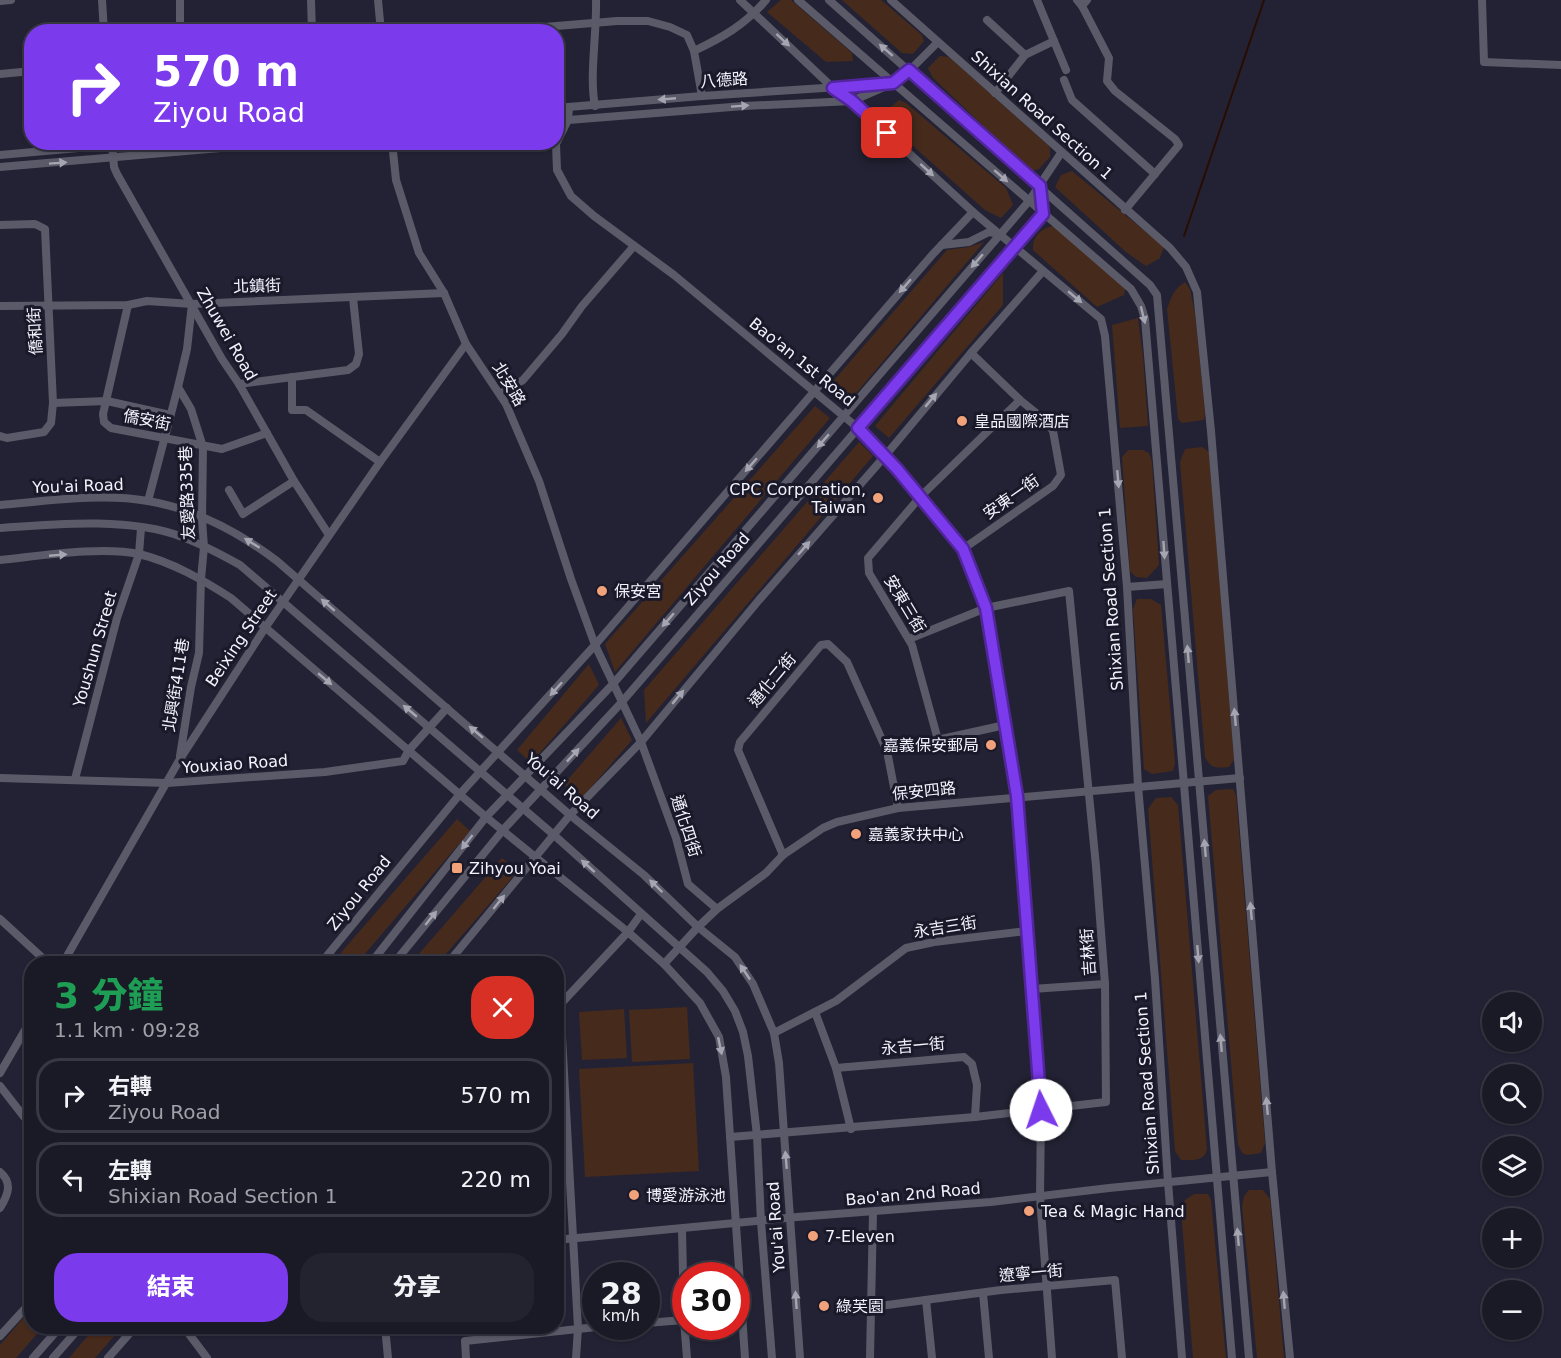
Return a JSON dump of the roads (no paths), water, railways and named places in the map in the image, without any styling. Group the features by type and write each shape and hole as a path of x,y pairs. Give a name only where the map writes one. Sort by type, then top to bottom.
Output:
{"street":[{"path":"0,1 11,0"},
{"path":"102,0 104,24"},
{"path":"180,0 180,24"},
{"path":"311,0 312,24"},
{"path":"378,0 380,24"},
{"path":"595,106 593,94 596,0"},
{"name":"Shixian Road Section 1","path":"740,0 833,88 852,101 973,212 1101,319 1105,336 1127,587 1138,786 1155,979 1182,1358"},
{"path":"694,51 730,33 755,14 766,0"},
{"path":"798,0 1131,289 1141,306 1145,319 1232,1358"},
{"path":"829,0 1150,285 1156,295 1249,1358"},
{"name":"Shixian Road Section 1","path":"891,0 1170,248 1186,267 1197,292 1290,1358"},
{"path":"1037,0 1066,70"},
{"path":"1482,0 1484,62 1561,65"},
{"path":"1082,2 1109,58 1107,81 1115,91 1175,139 1179,145 1125,210"},
{"path":"987,20 1025,55"},
{"path":"564,26 648,21 687,35 694,51 702,96"},
{"path":"995,93 1025,55 1054,41"},
{"path":"852,101 893,83 938,42"},
{"path":"0,74 24,72"},
{"path":"1064,80 1072,100 1155,174"},
{"name":"八德路","path":"564,108 893,83"},
{"name":"八德路","path":"564,120 744,106 852,101"},
{"name":"Bao'an 1st Road","path":"564,128 568,120 569,108"},
{"path":"0,155 51,150"},
{"name":"Zhuwei Road","path":"113,150 117,174 222,359 329,536"},
{"path":"0,167 203,150"},
{"name":"北安路","path":"393,150 396,180 419,253 444,293 466,344 506,404 539,481 595,645 621,703"},
{"name":"Bao'an 1st Road","path":"556,150 557,170 571,196 594,216 674,275 844,415 921,496 963,549 986,608 1017,796 1041,1110 1040,1197 1052,1358"},
{"name":"Ziyou Road","path":"377,956 486,818 613,684 1029,201 1061,153"},
{"path":"1040,186 1043,214"},
{"name":"Ziyou Road","path":"327,956 460,794 595,645 973,212"},
{"name":"Ziyou Road","path":"400,956 503,830 621,703 1043,214"},
{"name":"僑和街","path":"0,225 35,224 45,229 53,403 51,423 44,432 7,438 0,436"},
{"path":"942,245 969,242 989,232 1000,234"},
{"path":"500,394 523,380 634,246"},
{"path":"454,956 570,815 640,742 759,600 1043,271"},
{"name":"北鎮街","path":"0,306 128,305 147,301 192,304 444,293"},
{"path":"239,384 348,370 356,364 359,354 353,298"},
{"path":"148,501 187,349 192,304"},
{"name":"僑安街","path":"128,305 103,414 104,422 111,428 222,449 267,433"},
{"name":"Beixing Street","path":"67,956 180,759 265,628 380,462 466,344"},
{"name":"安東一街","path":"963,549 1053,486 1061,475 1053,431 1045,420 1020,400 971,353"},
{"path":"292,377 292,410 306,410 380,462"},
{"name":"友愛路335巷","path":"178,387 191,409 203,447 204,548 201,579"},
{"name":"安東三街","path":"938,740 912,645 869,573 868,558 921,496 1020,400"},
{"path":"53,403 107,401 170,415"},
{"path":"230,490 243,514 294,481"},
{"name":"You'ai Road","path":"0,505 110,498 148,501 225,527 255,544 527,775 570,815 644,875 698,927 735,957 753,984 774,1033 779,1063 800,1358"},
{"name":"You'ai Road","path":"0,528 56,524 121,525 141,528 181,536 240,565 554,835 707,972 723,991 743,1032 748,1056 757,1136 761,1222 772,1358"},
{"name":"Youshun Street","path":"75,779 117,618 139,554 141,528"},
{"path":"0,560 106,551 139,554 167,563 201,579 231,598 486,818 536,856 664,964 700,1003 719,1037 726,1077 745,1358"},
{"name":"北興街411巷","path":"180,759 191,687 199,653 201,579"},
{"path":"1127,587 1167,584"},
{"name":"吉林街","path":"730,1137 975,1118 1106,1102 1106,984 1069,591 986,608 909,639"},
{"name":"通化二街","path":"783,855 738,750 740,742 821,645 828,644 847,662 887,751"},
{"name":"通化四街","path":"621,703 640,742 676,838 688,884 717,909"},
{"name":"Youxiao Road","path":"0,778 167,783 325,772 403,761 409,750 447,708"},
{"path":"898,808 887,751 1005,725"},
{"name":"保安四路","path":"664,964 717,909 766,873 783,855 823,828 837,822 898,808 1240,777"},
{"path":"564,1000 628,932 641,914"},
{"path":"0,919 40,956"},
{"name":"永吉三街","path":"774,1033 837,1000 906,948 934,942 1027,931"},
{"path":"1032,989 1106,984"},
{"path":"815,1012 836,1068 851,1129"},
{"path":"0,1073 24,1032"},
{"name":"永吉一街","path":"836,1068 964,1058 972,1064 977,1085 975,1118"},
{"path":"0,1086 24,1117"},
{"path":"564,1143 578,1328 576,1358"},
{"path":"0,1172 7,1178 9,1185 6,1198 0,1208"},
{"name":"Bao'an 2nd Road","path":"564,1239 1040,1197 1272,1172"},
{"path":"870,1358 873,1212"},
{"path":"682,1229 683,1262"},
{"name":"遼寧一街","path":"872,1306 1116,1280 1122,1358"},
{"path":"984,1293 990,1358"},
{"path":"926,1300 932,1358"},
{"path":"0,1336 24,1310"},
{"path":"564,1330 582,1328"},
{"path":"33,1358 54,1334"},
{"path":"53,1358 74,1334"},
{"path":"108,1358 129,1334"},
{"path":"189,1334 207,1358"},
{"path":"386,1334 388,1358"},
{"path":"466,1358 465,1341 526,1334"},
{"path":"686,1340 687,1358"}],"waterway":[{"path":"1184,236 1264,0"}],"place":[{"name":"皇品國際酒店","path":"962,421"},
{"name":"CPC Corporation, Taiwan","path":"878,498"},
{"name":"保安宮","path":"602,591"},
{"name":"嘉義保安郵局","path":"991,745"},
{"name":"嘉義家扶中心","path":"856,834"},
{"name":"Zihyou Yoai","path":"457,868"},
{"name":"博愛游泳池","path":"634,1195"},
{"name":"Tea & Magic Hand","path":"1029,1211"},
{"name":"7-Eleven","path":"813,1236"},
{"name":"綠芙園","path":"824,1306"}]}
